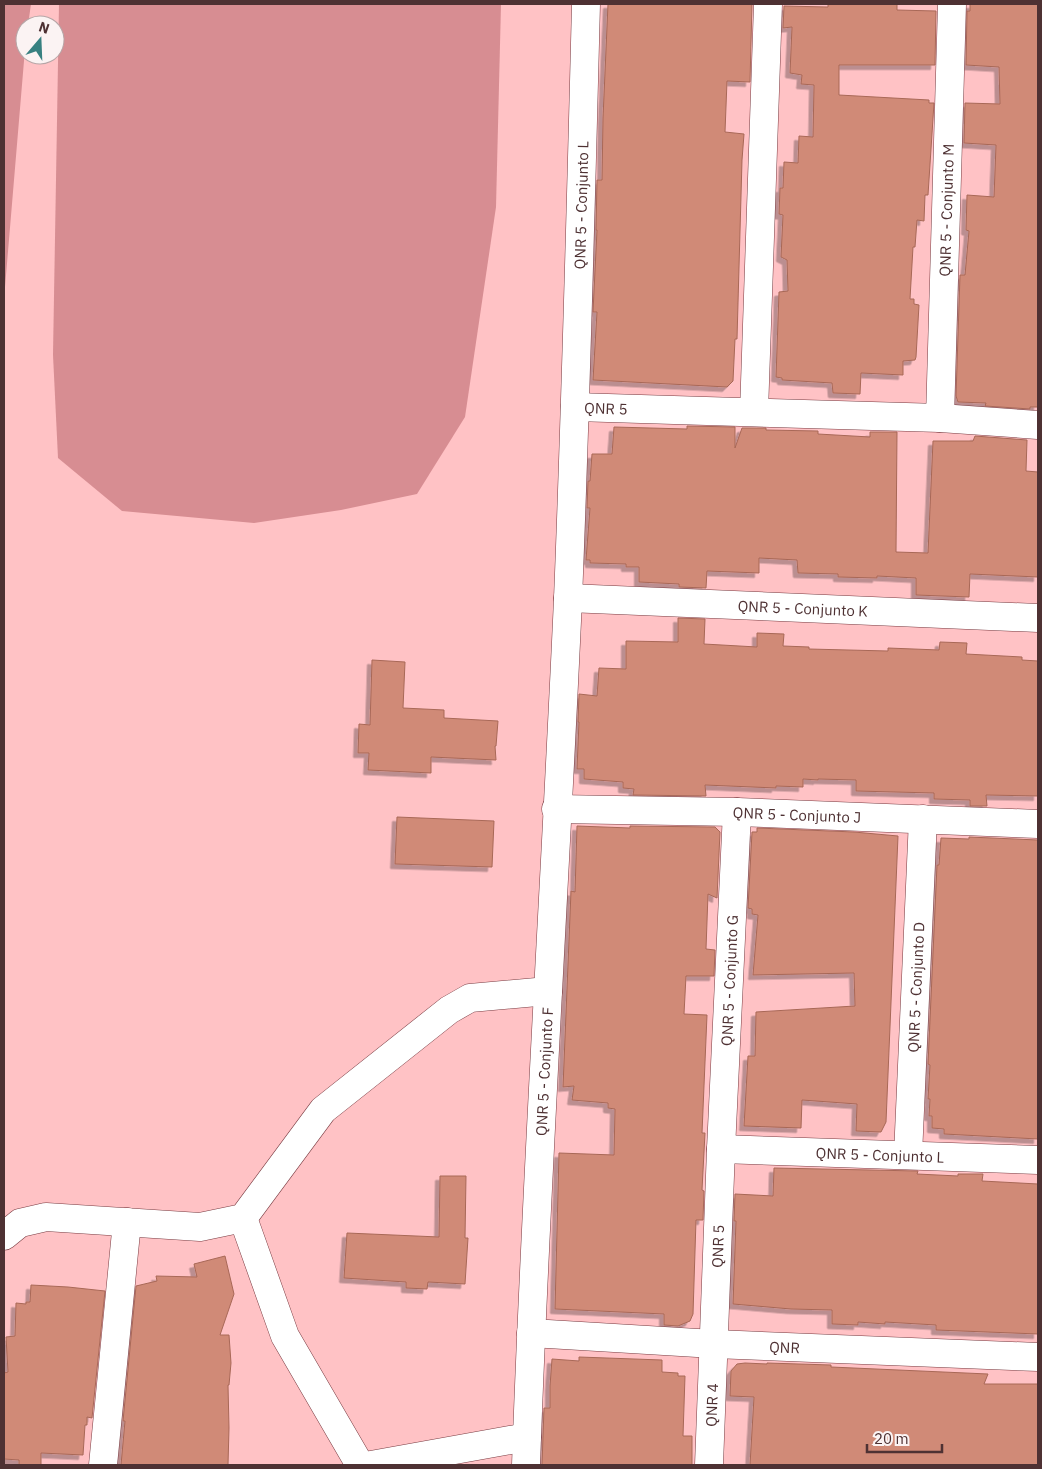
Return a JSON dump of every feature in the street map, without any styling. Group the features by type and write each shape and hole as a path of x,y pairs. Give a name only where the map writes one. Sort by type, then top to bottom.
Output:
{"street":[{"name":"QNR 5 - Conjunto L","path":"575,407 586,4"},
{"path":"754,412 768,4"},
{"name":"QNR 5 - Conjunto M","path":"940,418 952,4"},
{"name":"QNR 5","path":"556,809 568,598 575,407 940,418 1038,425"},
{"name":"QNR 5 - Conjunto K","path":"568,598 1038,618"},
{"name":"QNR 5 - Conjunto J","path":"556,809 736,812 1038,824"},
{"name":"QNR 5 - Conjunto F","path":"526,1465 556,809"},
{"name":"QNR 5 - Conjunto G","path":"721,1149 736,812"},
{"name":"QNR 5 - Conjunto D","path":"908,1155 923,819"},
{"path":"4,1236 20,1223 46,1217 200,1227 243,1218 323,1110 449,1010 470,998 548,991"},
{"name":"QNR 5 - Conjunto L","path":"721,1149 1038,1160"},
{"name":"QNR 5","path":"714,1344 721,1149"},
{"path":"243,1218 285,1336 360,1465"},
{"path":"103,1465 127,1222"},
{"name":"QNR","path":"531,1333 714,1344 1038,1357"},
{"name":"QNR 4","path":"709,1465 714,1344"},
{"path":"371,1465 527,1437"}],"shaded area":[{"path":"4,4 31,4 29,15 15,15 15,65 24,65 4,299"},
{"path":"59,4 501,4 496,207 465,417 417,494 341,510 254,523 122,511 58,458 53,355 58,65 65,65 65,15 59,15"}],"building":[{"path":"608,4 752,4 750,82 727,81 725,132 744,134 737,339 735,339 733,381 727,387 593,380 597,312 593,312 597,230 597,180 602,180"},
{"path":"828,4 897,4 897,10 936,11 935,65 839,65 839,95 929,100 929,103 934,103 928,195 925,195 924,221 917,220 915,247 913,247 910,299 914,299 914,304 919,305 916,357 915,360 903,361 903,375 861,373 860,394 833,393 832,383 782,380 782,378 776,377 779,292 788,291 787,260 781,257 783,215 779,214 784,162 798,163 799,136 813,137 814,85 801,84 802,75 790,73 792,27 783,28 784,6 828,7"},
{"path":"970,4 1038,4 1038,407 1030,407 1030,409 985,406 986,403 958,402 956,396 960,275 965,275 969,231 966,230 967,195 994,197 996,145 964,143 965,103 1000,104 999,67 966,65 967,11 970,11"},
{"path":"687,426 735,427 735,448 742,428 818,431 818,434 870,437 870,432 897,432 896,552 928,553 933,441 973,441 975,436 1027,440 1026,471 1038,472 1038,577 970,574 969,597 916,595 916,578 838,577 838,574 798,573 797,560 759,558 759,573 707,571 706,588 679,587 679,584 639,582 639,567 626,567 626,564 590,563 590,560 586,560 590,508 587,508 588,481 590,481 592,454 612,454 614,427 687,429"},
{"path":"678,618 705,619 704,644 757,647 757,633 784,634 783,646 809,647 809,649 888,651 888,648 939,650 940,642 967,643 966,654 1022,657 1022,660 1038,661 1038,796 986,795 987,806 970,806 970,800 934,799 934,793 856,791 856,780 818,779 803,779 803,787 776,786 776,788 705,785 706,796 633,795 634,789 623,788 623,782 584,779 584,769 577,769 579,694 597,696 599,668 626,669 626,641 678,642"},
{"path":"372,660 405,662 403,708 444,710 444,718 498,721 495,746 496,760 431,757 431,773 368,770 369,753 358,753 359,724 370,725"},
{"path":"397,817 494,821 492,867 395,864"},
{"path":"577,826 630,828 630,826 715,827 720,832 717,898 708,894 706,949 715,950 714,976 686,976 684,1014 707,1015 702,1133 705,1133 702,1190 704,1191 703,1220 696,1220 693,1314 690,1321 678,1326 664,1325 664,1314 555,1309 559,1153 614,1155 615,1109 608,1108 608,1103 572,1100 574,1086 563,1087 571,891 575,892"},
{"path":"757,828 854,832 898,836 886,1122 881,1132 856,1131 857,1104 802,1100 801,1128 744,1126 748,1056 755,1056 756,1012 855,1006 854,973 753,975 758,915 752,914 752,909 748,908 752,832 757,832"},
{"path":"969,837 1038,840 1038,1139 944,1134 944,1129 932,1128 932,1116 929,1116 930,1065 928,1064 937,865 939,865 941,838 969,839"},
{"path":"774,1168 918,1171 917,1174 958,1176 958,1174 983,1174 982,1181 1038,1184 1038,1334 936,1330 936,1325 885,1322 885,1324 858,1322 858,1325 832,1324 832,1310 733,1304 735,1194 773,1196"},
{"path":"440,1176 466,1176 465,1238 468,1238 465,1284 428,1282 427,1289 406,1288 406,1282 344,1278 347,1233 439,1237"},
{"path":"225,1256 234,1294 220,1335 229,1335 231,1363 228,1385 228,1465 121,1465 125,1421 123,1421 136,1286 157,1281 156,1276 197,1277 194,1264"},
{"path":"31,1285 105,1291 92,1418 87,1417 87,1425 85,1425 83,1455 41,1453 41,1465 19,1465 19,1460 4,1459 4,1373 8,1372 6,1337 15,1336 16,1303 26,1304 26,1302 30,1302"},
{"path":"579,1357 662,1360 662,1372 678,1373 678,1376 685,1376 683,1436 692,1436 692,1465 542,1465 544,1408 550,1408 552,1359 579,1361"},
{"path":"737,1364 831,1365 831,1367 988,1374 984,1384 1038,1384 1038,1465 750,1465 754,1397 730,1396 731,1371"}]}
